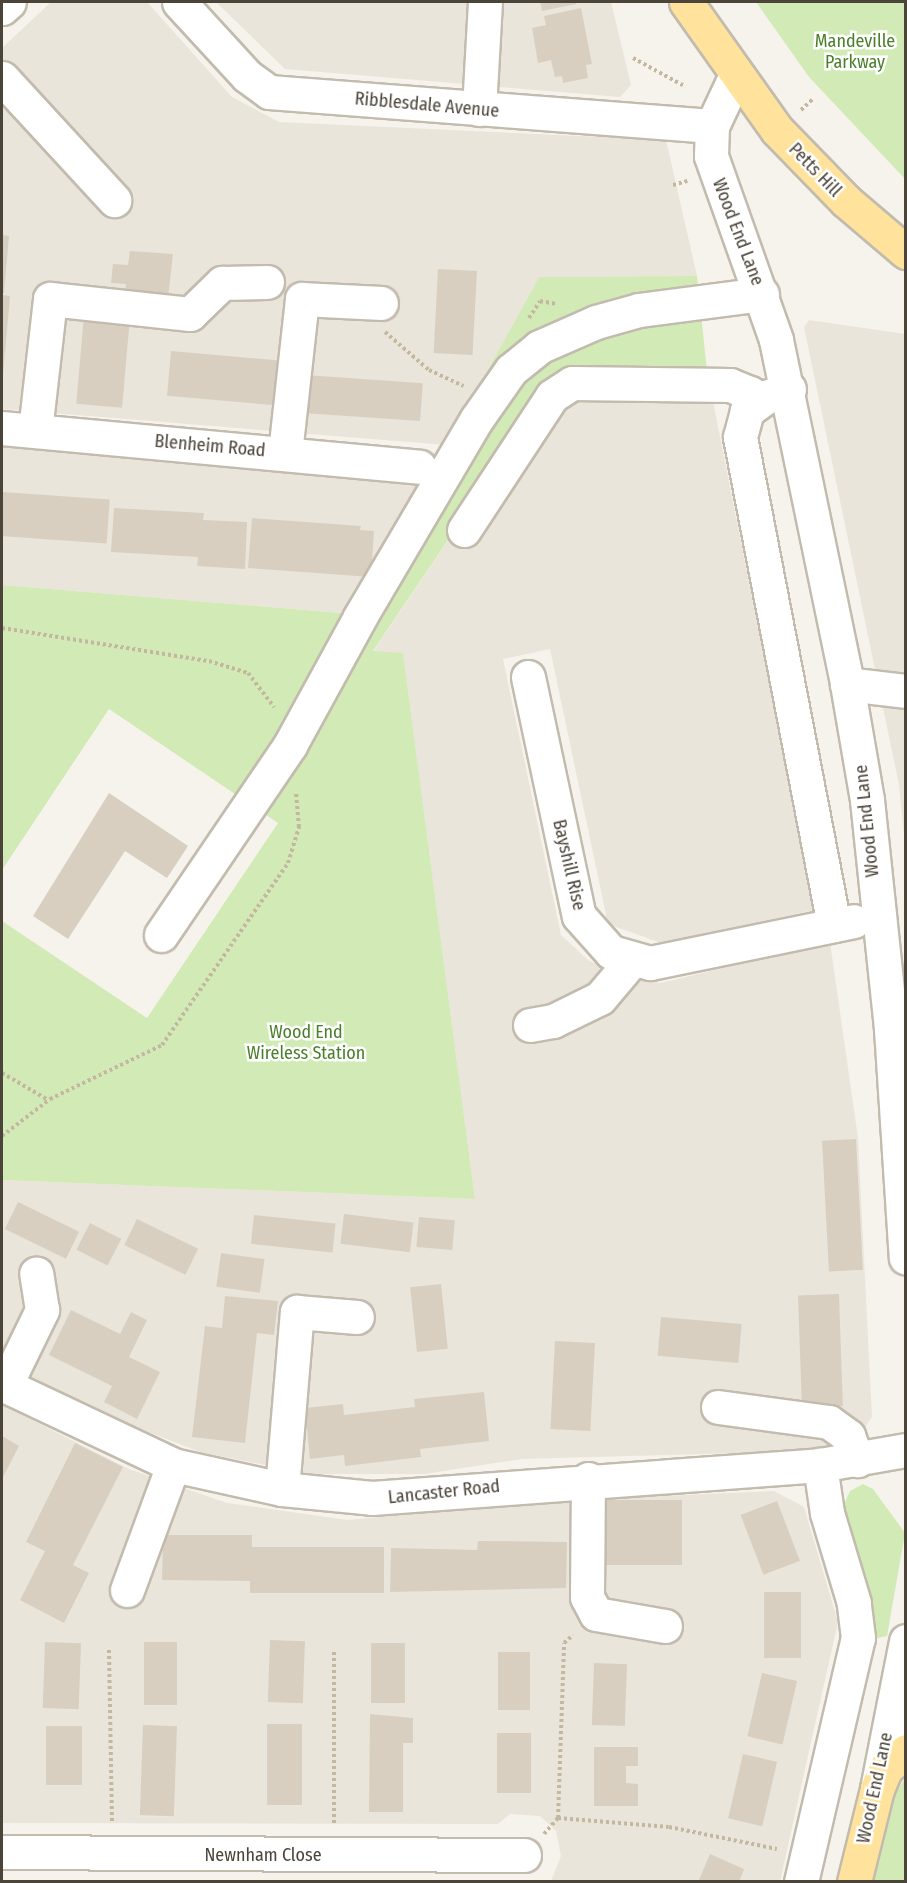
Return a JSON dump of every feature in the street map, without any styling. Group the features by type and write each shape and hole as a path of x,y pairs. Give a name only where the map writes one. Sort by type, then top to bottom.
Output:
{"main road":[{"name":"Petts Hill","path":"686,2 735,77 812,169 906,252"},
{"path":"877,1789 886,1768 906,1751"},
{"name":"Wood End Lane","path":"856,1873 877,1789"}],"street":[{"path":"2,9 9,2"},
{"name":"Ribblesdale Avenue","path":"179,2 247,76 269,92 712,126"},
{"path":"479,109 485,2"},
{"name":"Wood End Lane","path":"735,77 712,126 715,174 762,294 789,389 847,684 867,800 877,917 891,1029 902,1151 906,1258"},
{"path":"2,78 114,200"},
{"path":"35,431 50,299 190,314 222,283 267,282"},
{"path":"161,935 290,745 360,617 476,420 511,370 539,347 596,322 639,310 762,294"},
{"path":"285,453 302,299 381,303"},
{"path":"464,530 552,396 572,383 730,385 750,393 757,402"},
{"path":"789,389 757,402 742,420 740,437 834,925"},
{"name":"Blenheim Road","path":"2,428 419,467"},
{"name":"Bayshill Rise","path":"528,677 579,916 611,952 632,960 650,963 877,917"},
{"path":"847,684 906,691"},
{"path":"531,1025 553,1021 600,998 632,960"},
{"path":"3,1385 42,1310 36,1273"},
{"path":"282,1489 297,1312 357,1317"},
{"name":"Lancaster Road","path":"3,1385 173,1465 282,1489 383,1498 588,1479 820,1465 906,1450"},
{"path":"718,1407 829,1422 848,1436 857,1460"},
{"path":"128,1590 173,1465"},
{"path":"805,1869 858,1638 854,1603 827,1513 820,1465"},
{"path":"588,1479 587,1597 596,1614 665,1626"},
{"name":"Wood End Lane","path":"877,1789 906,1641"},
{"name":"Newnham Close","path":"2,1852 113,1854 226,1868 334,1855 524,1855"}],"path":[{"path":"633,58 686,87"},
{"path":"795,115 813,99"},
{"path":"672,185 691,180"},
{"path":"381,303 386,337 429,370 467,388"},
{"path":"2,628 209,661 248,673 269,695 290,745 299,827 288,863 162,1045 48,1100 2,1136"},
{"path":"2,1073 48,1100"},
{"path":"524,1855 558,1818 564,1643 596,1614"},
{"path":"109,1650 113,1854"},
{"path":"334,1650 334,1855"},
{"path":"558,1818 669,1827 805,1869"}],"shaded area":[{"path":"51,2 147,2 232,97 279,122 666,140 697,276 539,277 446,445 2,409 2,48"},
{"path":"216,2 611,2 631,85 620,97 285,69"},
{"path":"809,320 905,334 905,846 899,785 804,327"},
{"path":"707,371 814,910 661,943 608,924 550,649 503,659 561,935 588,960 627,979 661,983 830,942 858,1138 872,1417 849,1450 522,1459 424,1474 310,1474 200,1452 115,1419 2,1364 2,1180 475,1199 403,654 373,652 557,379"},
{"path":"2,447 426,481 353,614 2,585"},
{"path":"2,1405 129,1469 227,1503 348,1520 550,1501 774,1491 804,1507 838,1622 780,1881 551,1881 561,1856 556,1831 540,1816 510,1814 498,1824 2,1823"}],"green space":[{"name":"Mandeville Parkway","path":"756,2 905,2 905,179 809,77"},
{"name":"Wood End Wireless Station","path":"697,276 707,371 557,379 373,651 403,653 475,1199 2,1180 2,921 147,1018 278,823 109,709 2,870 2,585 353,614 539,277"},
{"path":"863,1484 873,1489 905,1533 887,1636 869,1640 842,1509 850,1491"},
{"path":"905,1778 905,1881 874,1881 895,1795"}],"building":[{"path":"540,2 576,2 576,4 542,11"},
{"path":"581,8 592,64 586,65 588,78 563,83 562,76 555,77 551,60 538,63 532,28 546,25 544,16"},
{"path":"2,235 9,236 4,293 2,293"},
{"path":"130,251 173,254 168,299 125,295 126,284 111,283 113,264 128,265"},
{"path":"438,269 477,271 473,355 434,353"},
{"path":"2,295 10,296 3,375 2,375"},
{"path":"84,315 130,319 122,408 76,404"},
{"path":"171,351 280,360 276,405 167,396"},
{"path":"306,375 423,383 420,421 303,413"},
{"path":"2,492 110,500 107,543 2,536"},
{"path":"114,508 204,513 203,520 247,522 245,569 197,566 198,557 111,552"},
{"path":"252,518 361,526 360,530 374,531 371,577 248,568"},
{"path":"109,793 188,846 167,878 125,851 68,939 33,916"},
{"path":"856,1139 863,1270 829,1272 822,1141"},
{"path":"18,1202 79,1232 66,1259 5,1229"},
{"path":"344,1214 413,1223 410,1252 340,1244"},
{"path":"254,1215 336,1224 333,1252 251,1244"},
{"path":"419,1217 455,1220 452,1250 416,1247"},
{"path":"137,1219 198,1249 185,1275 124,1245"},
{"path":"90,1223 121,1239 108,1266 76,1250"},
{"path":"221,1253 265,1259 260,1293 216,1287"},
{"path":"441,1284 448,1349 417,1352 410,1287"},
{"path":"839,1294 843,1406 802,1407 798,1295"},
{"path":"225,1296 278,1301 274,1335 257,1333 245,1443 192,1437 205,1326 222,1328"},
{"path":"71,1310 120,1334 131,1312 147,1320 129,1357 160,1372 137,1419 104,1402 112,1386 49,1355"},
{"path":"661,1317 742,1324 738,1363 658,1356"},
{"path":"555,1341 595,1343 590,1431 550,1429"},
{"path":"484,1392 489,1441 420,1449 421,1457 345,1466 344,1455 310,1459 305,1408 343,1404 344,1415 415,1407 414,1399"},
{"path":"2,1436 19,1446 2,1479"},
{"path":"75,1443 123,1467 73,1565 89,1573 64,1623 20,1600 45,1551 26,1542"},
{"path":"605,1500 682,1500 682,1565 605,1565"},
{"path":"777,1501 800,1561 764,1575 741,1515"},
{"path":"163,1535 252,1535 252,1547 384,1547 384,1593 250,1593 250,1581 162,1580"},
{"path":"478,1541 567,1542 566,1588 390,1592 391,1548 477,1550"},
{"path":"764,1592 801,1592 801,1658 764,1658"},
{"path":"270,1640 305,1641 303,1703 268,1702"},
{"path":"45,1642 81,1643 79,1709 43,1708"},
{"path":"144,1642 177,1642 177,1705 144,1705"},
{"path":"371,1643 405,1643 405,1703 371,1703"},
{"path":"498,1652 530,1652 530,1710 498,1710"},
{"path":"594,1663 627,1664 625,1726 592,1725"},
{"path":"762,1673 797,1681 782,1744 747,1736"},
{"path":"370,1714 413,1718 413,1743 403,1743 403,1812 369,1812"},
{"path":"267,1724 302,1724 302,1805 267,1805"},
{"path":"143,1725 177,1726 174,1816 140,1815"},
{"path":"46,1726 82,1726 82,1785 46,1785"},
{"path":"497,1733 531,1733 531,1793 497,1793"},
{"path":"594,1747 638,1747 638,1766 626,1766 626,1783 638,1784 638,1806 594,1806"},
{"path":"743,1754 777,1762 762,1826 728,1818"},
{"path":"710,1854 744,1869 739,1882 698,1882"}]}
